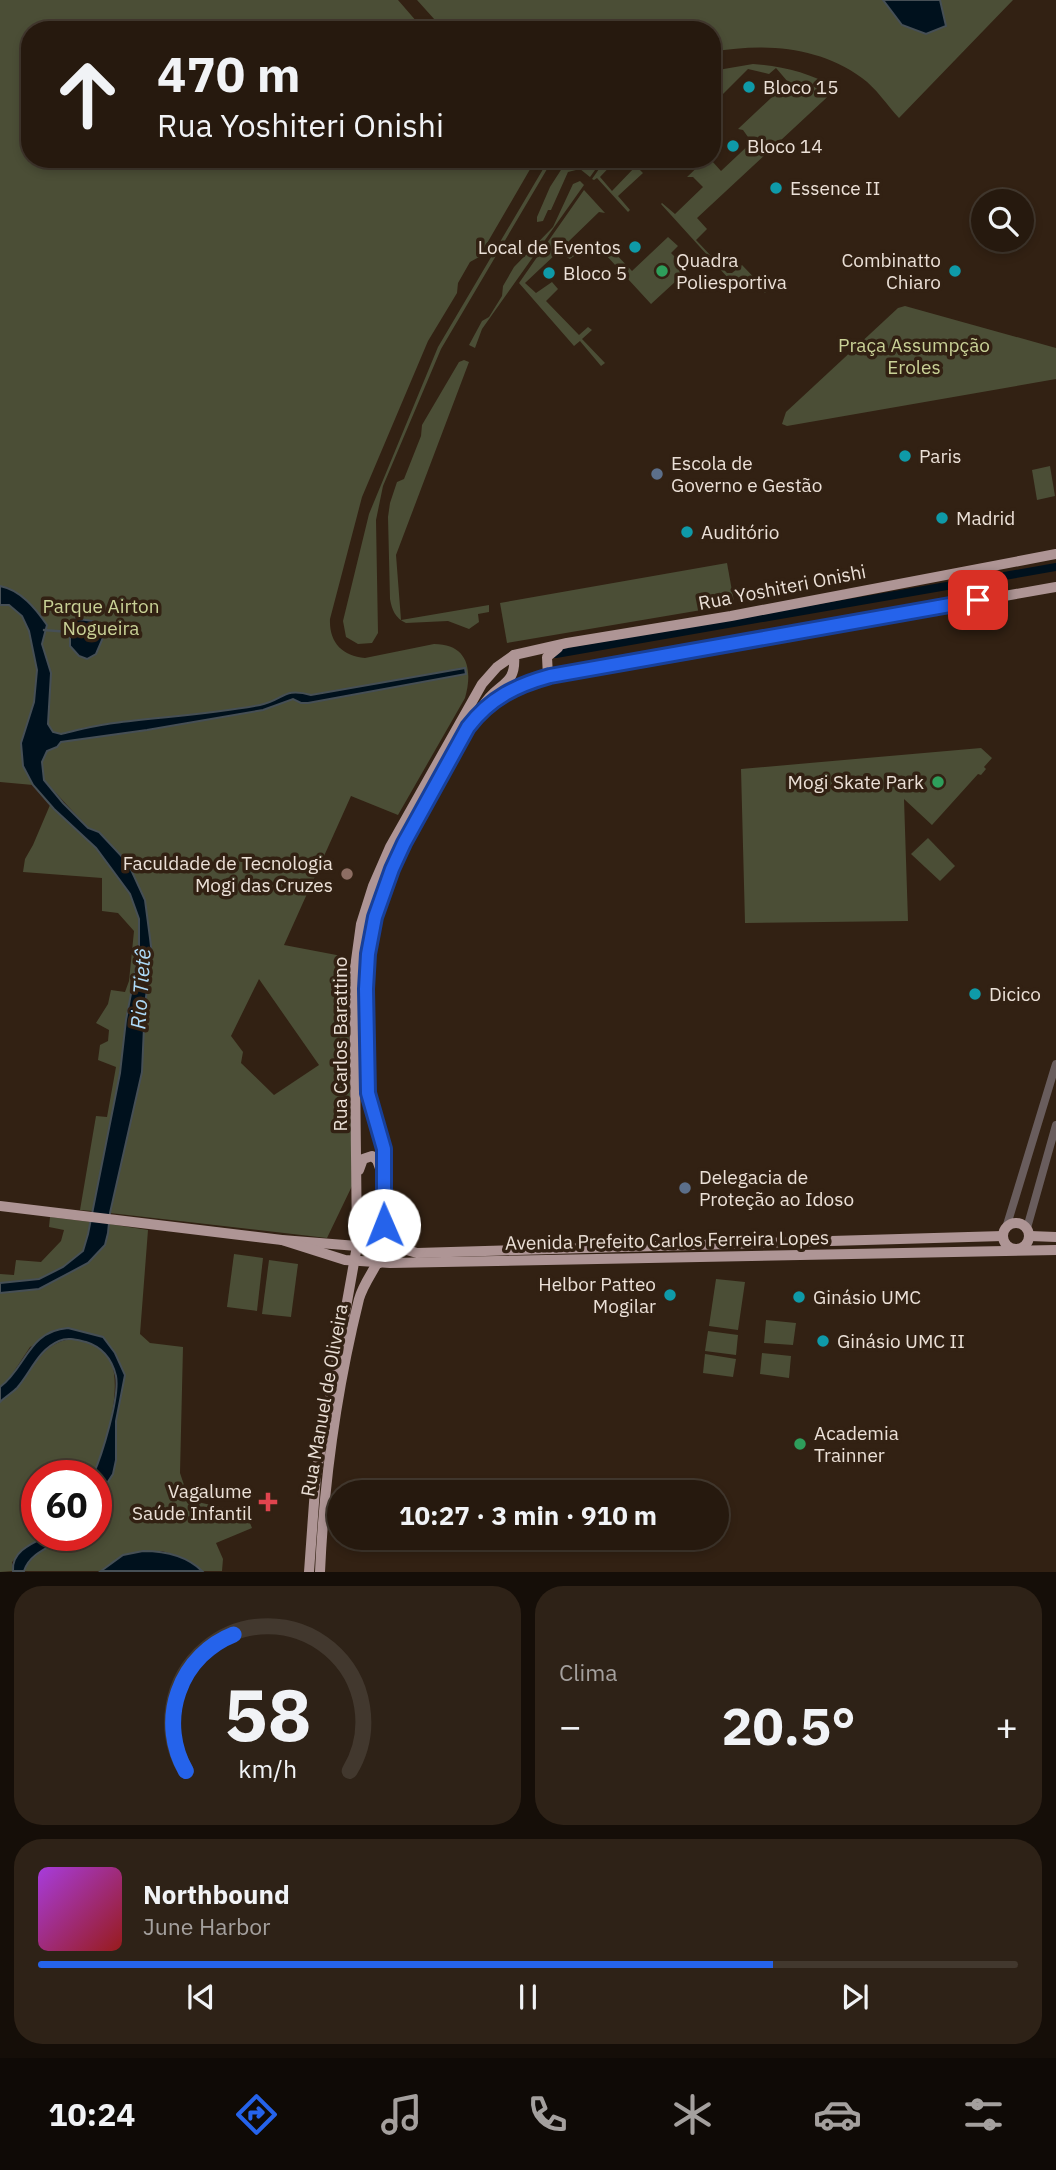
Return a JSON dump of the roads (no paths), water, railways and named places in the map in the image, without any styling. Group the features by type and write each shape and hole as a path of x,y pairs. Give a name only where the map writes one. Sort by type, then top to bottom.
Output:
{"main road":[{"name":"Rua Yoshiteri Onishi","path":"514,655 1056,554"},
{"path":"479,713 505,692 548,676 1056,586"},
{"path":"548,676 548,654 567,643"},
{"path":"479,713 492,693 513,676 514,655"},
{"name":"Rua Carlos Barattino","path":"354,1264 358,1224 358,1173 354,975 364,911 390,847 474,698 491,672 514,655"},
{"name":"Rua Carlos Barattino","path":"385,1240 383,1139 372,1114 368,1093 366,968 371,936 382,892 404,843 468,727 479,713"},
{"path":"358,1173 363,1159 372,1156 377,1160 384,1178"},
{"name":"Avenida Prefeito Carlos Ferreira Lopes","path":"0,1206 282,1240 356,1246"},
{"path":"1028,1232 1027,1244 1016,1250 1009,1247 1005,1232 1017,1223 1028,1232 1056,1237"},
{"path":"358,1224 379,1263"},
{"name":"Avenida Prefeito Carlos Ferreira Lopes","path":"385,1240 393,1246 417,1253 1005,1232"},
{"name":"Avenida Prefeito Carlos Ferreira Lopes","path":"282,1240 354,1264 1056,1250"},
{"name":"Rua Manuel de Oliveira","path":"320,1572 329,1458 351,1334 366,1279 379,1263 385,1240"},
{"name":"Rua Manuel de Oliveira","path":"309,1572 316,1475 354,1264"}],"street":[{"path":"1005,1232 1056,1064"},
{"path":"1028,1232 1056,1125"}],"water":[{"path":"883,0 940,0 946,26 926,34 902,25"},
{"name":"Rio Tietê","path":"0,586 21,596 47,625 42,644 51,673 48,724 53,732 61,734 107,724 260,705 295,692 311,695 465,668 466,674 308,703 293,699 263,710 61,742 47,751 42,762 44,780 88,828 99,832 128,863 145,900 152,955 145,1004 142,1072 105,1245 88,1263 39,1289 0,1293 0,1283 39,1279 63,1267 83,1251 120,1073 126,1020 139,952 139,919 130,894 96,848 54,809 33,785 23,766 21,743 34,702 37,670 29,631 22,616 9,605 0,605"},
{"path":"75,619 96,623 105,633 96,654 87,659 79,656 70,646 70,624"},
{"path":"68,1328 103,1337 115,1353 125,1375 116,1421 116,1460 112,1476 112,1460 99,1460 115,1398 116,1376 106,1354 97,1347 69,1339 59,1341 46,1350 17,1388 0,1402 0,1387 36,1343 55,1331"},
{"path":"42,1551 31,1559 24,1571 13,1571 13,1564 19,1553"},
{"path":"143,1551 174,1555 189,1561 202,1571 101,1571 123,1555"}],"waterway":[{"path":"556,654 1056,567"},
{"path":"44,630 69,632"}],"place":[{"name":"Bloco 15","path":"749,87"},
{"name":"Bloco 14","path":"733,146"},
{"name":"Essence II","path":"776,188"},
{"name":"Local de Eventos","path":"635,247"},
{"name":"Quadra Poliesportiva","path":"662,271"},
{"name":"Combinatto Chiaro","path":"955,271"},
{"name":"Bloco 5","path":"549,273"},
{"name":"Paris","path":"905,456"},
{"name":"Escola de Governo e Gestão","path":"657,474"},
{"name":"Madrid","path":"942,518"},
{"name":"Auditório","path":"687,532"},
{"name":"Mogi Skate Park","path":"938,782"},
{"name":"Faculdade de Tecnologia Mogi das Cruzes","path":"347,874"},
{"name":"Dicico","path":"975,994"},
{"name":"Delegacia de Proteção ao Idoso","path":"685,1188"},
{"name":"Helbor Patteo Mogilar","path":"670,1295"},
{"name":"Ginásio UMC","path":"799,1297"},
{"name":"Ginásio UMC II","path":"823,1341"},
{"name":"Academia Trainner","path":"800,1444"},
{"name":"Vagalume Saúde Infantil","path":"268,1502"}],"park label":[{"name":"Praça Assumpção Eroles","path":"914,356"},
{"name":"Parque Airton Nogueira","path":"101,617"}]}
